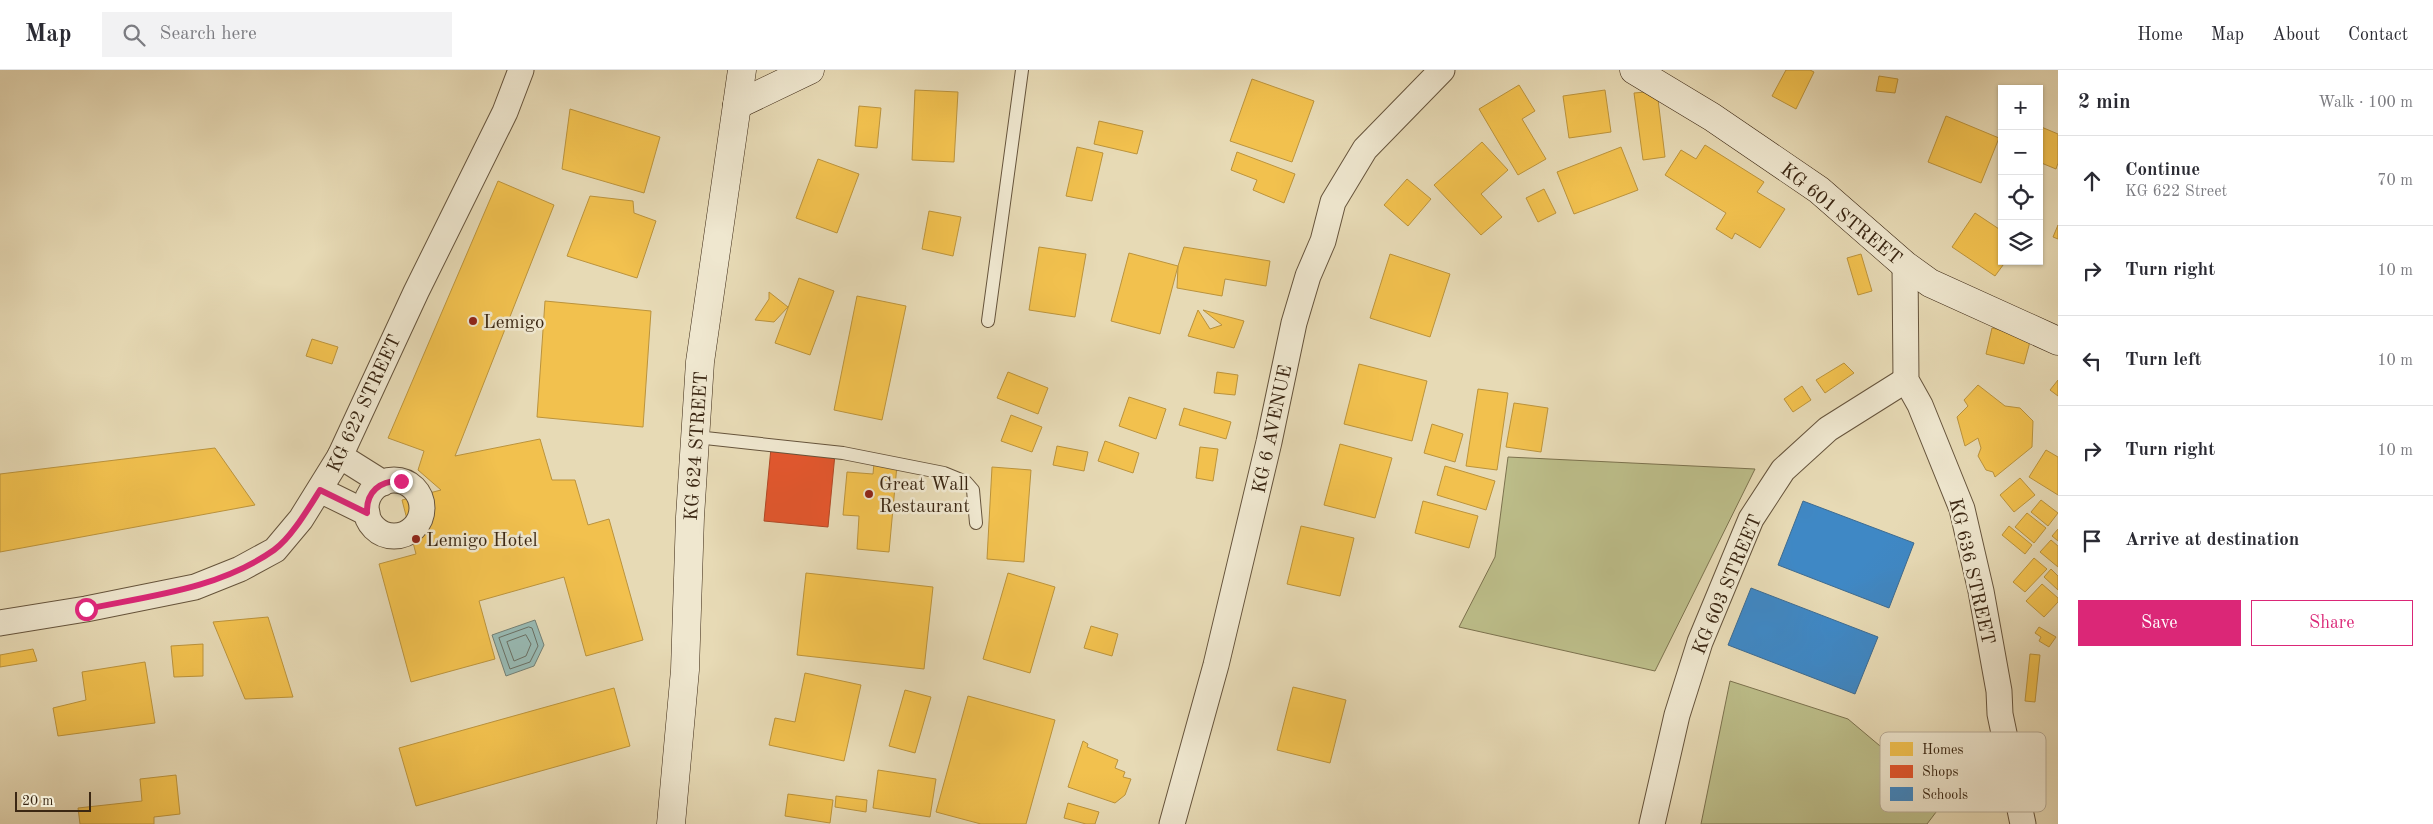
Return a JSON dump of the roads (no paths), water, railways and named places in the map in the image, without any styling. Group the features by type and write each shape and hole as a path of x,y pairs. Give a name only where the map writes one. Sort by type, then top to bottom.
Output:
{"main road":[{"name":"KG 624 STREET","path":"672,824 685,670 690,517 700,362 742,70"},
{"path":"737,105 810,70"},
{"name":"KG 601 STREET","path":"1634,70 1712,117 1819,190 1904,265 1930,283 2058,341"}],"street":[{"name":"KG 622 STREET","path":"0,623 86,609 194,587 240,569 275,550 301,519 340,456 420,283 505,112 521,70"},
{"name":"KG 6 AVENUE","path":"1172,824 1216,665 1269,442 1294,323 1308,276 1323,241 1332,202 1365,150 1442,70"},
{"name":"KG 636 STREET","path":"1904,265 1906,380 1920,406 1962,509 1981,591 1999,691 2000,714 2004,732"},
{"name":"KG 603 STREET","path":"1652,824 1677,716 1700,642 1751,519 1783,470 1828,428 1906,380"},
{"path":"340,456 383,483"},
{"path":"401,481 409,484 420,498 421,516 411,531 393,536 376,529 367,513 370,495 383,483 401,481"},
{"path":"320,490 367,513"}],"lane":[{"path":"988,321 1022,70"},
{"path":"696,437 843,453 944,473 966,482 973,490 976,523"}],"water":[{"path":"535,620 544,645 534,666 506,676 492,635"}],"place":[{"name":"Lemigo","path":"473,321"},
{"name":"Great Wall Restaurant","path":"869,494"},
{"name":"Lemigo Hotel","path":"416,539"}]}
